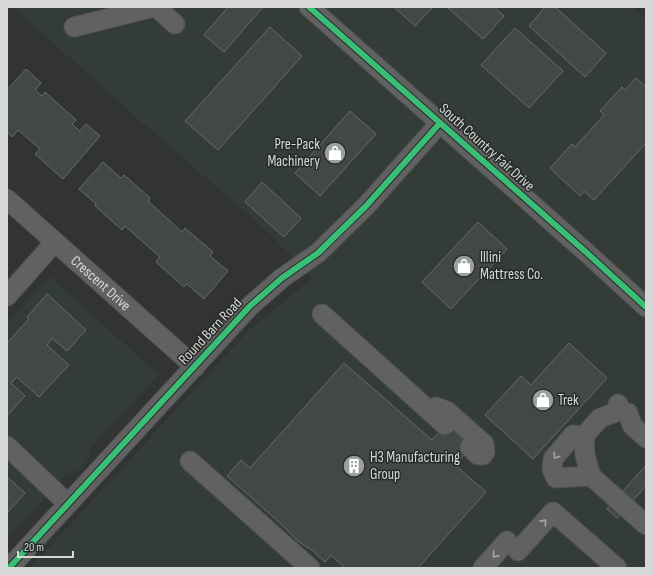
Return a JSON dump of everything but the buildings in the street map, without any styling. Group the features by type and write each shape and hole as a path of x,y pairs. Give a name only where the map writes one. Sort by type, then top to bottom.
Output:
{"street":[{"path":"74,27 155,7 174,24"},
{"name":"South Country Fair Drive","path":"309,7 646,307"},
{"name":"Round Barn Road","path":"9,568 250,306 282,278 318,253 329,243 366,206 440,123"},
{"name":"Crescent Drive","path":"7,199 194,367"},
{"path":"7,296 55,242"},
{"path":"322,314 445,425"},
{"path":"420,402 447,411 484,444 486,452 483,455 478,455 470,447"},
{"path":"646,438 632,425 628,412 626,413 620,407 600,418 584,436 585,454 591,476 646,525"},
{"path":"584,436 574,435 553,459 552,469 556,478 591,476"},
{"path":"7,446 68,504"},
{"path":"190,461 310,568"},
{"path":"483,568 553,512 617,568"}],"shaded area":[{"path":"13,7 633,7 646,19 646,568 30,568 250,329 313,278 266,230 137,118"},
{"path":"50,277 159,375 92,446 89,459 79,470 65,476 7,539 7,323"}],"cycle path":[{"path":"309,7 646,307"},
{"path":"9,568 250,306 282,278 318,253 366,206 440,123"}],"place":[{"name":"Pre-Pack Machinery","path":"335,153"},
{"name":"Illini Mattress Co.","path":"464,266"},
{"name":"Trek","path":"543,400"},
{"name":"H3 Manufacturing Group","path":"354,466"}]}
